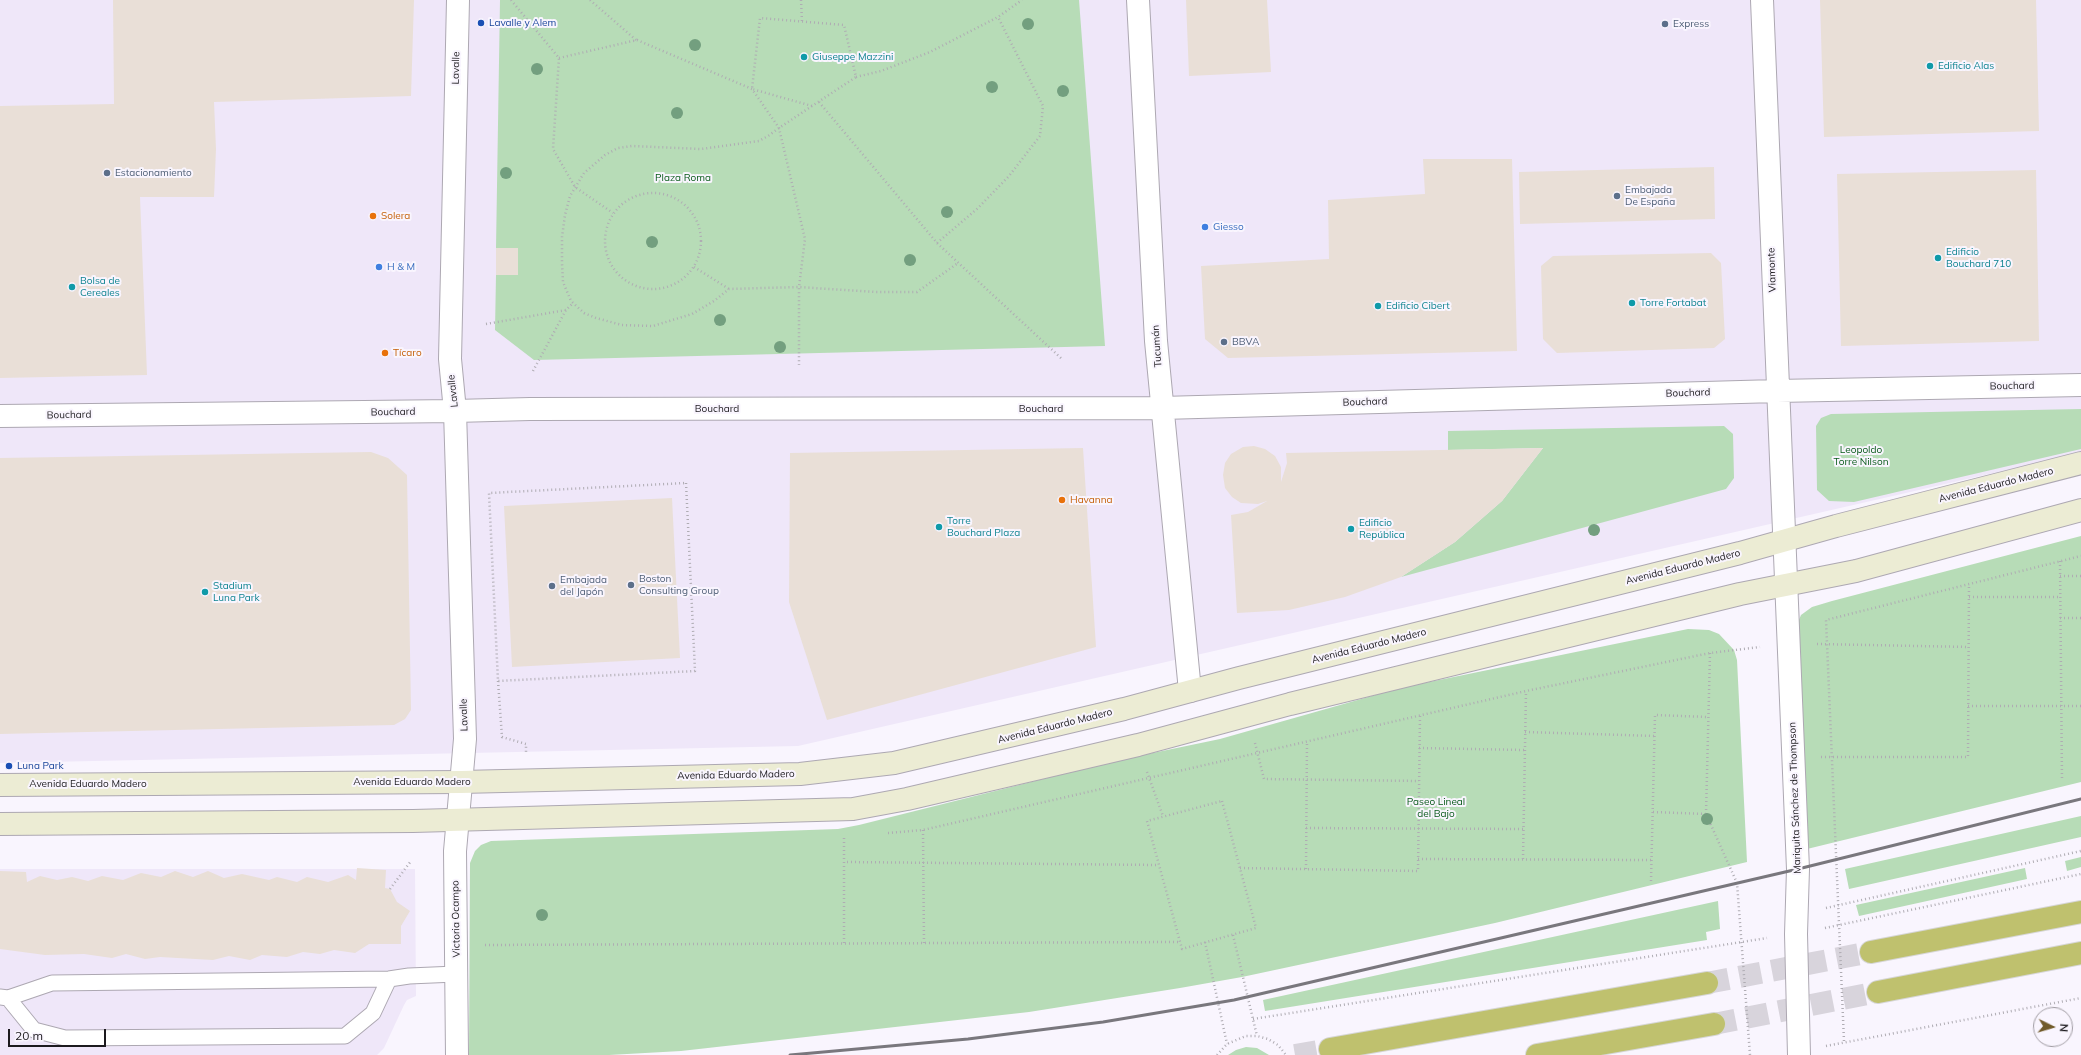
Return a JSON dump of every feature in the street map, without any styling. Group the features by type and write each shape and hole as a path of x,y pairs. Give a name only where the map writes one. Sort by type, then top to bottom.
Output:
{"highway":[{"path":"1871,952 2081,912"},
{"path":"1878,992 2081,953"},
{"path":"1330,1049 1706,983"},
{"path":"1537,1055 1714,1024"}],"main road":[{"name":"Avenida Eduardo Madero","path":"0,785 461,782 528,779 800,774 845,770 894,763 947,752 1124,709 2081,463"},
{"path":"0,824 457,819 853,809 907,799 1138,745 1420,672 1740,594 1856,570 2081,510"}],"street":[{"name":"Lavalle","path":"458,0 450,359 455,411 465,739 461,782"},
{"name":"Tucumán","path":"1138,0 1156,341 1190,691"},
{"name":"Viamonte","path":"1762,0 1784,540"},
{"name":"Bouchard","path":"0,416 455,411 530,408 1162,408 1777,390 2081,385"},
{"name":"Mariquita Sánchez de Thompson","path":"1784,540 1790,644 1798,869 1796,924 1798,1054"},
{"name":"Victoria Ocampo","path":"457,1055 455,851 461,782"}],"lane":[{"path":"389,979 373,1013 345,1036 65,1038 34,1030 4,997 52,983 389,979 409,976 456,974"}],"path":[{"path":"511,0 559,58 553,149 575,187 613,214"},
{"path":"590,0 637,40 752,90 812,106"},
{"path":"801,0 802,21"},
{"path":"729,288 714,301 692,314 653,326 622,325 584,313 573,303 563,282 562,237 565,215 570,196 575,187 593,165 605,155 618,148 632,146 701,149 741,145 759,141 856,76 881,70 930,52 998,17 1022,0"},
{"path":"937,243 978,208 1009,176 1040,136 1043,106 998,17"},
{"path":"799,365 799,287 805,239 780,128 752,90 760,18 844,25 856,76"},
{"path":"559,58 637,40"},
{"path":"819,102 937,243 1063,360"},
{"path":"652,192 666,194 680,200 691,210 699,224 702,238 700,254 694,267 684,279 671,286 656,289 640,288 626,281 615,271 608,258 605,242 607,227 613,214 624,202 637,195 652,192"},
{"path":"694,267 729,288 799,287 876,292 917,292 958,263"},
{"path":"533,371 566,310 573,303"},
{"path":"486,324 566,310"},
{"path":"498,681 695,671 686,484 489,493 498,681 502,737 526,744 528,779"},
{"path":"1844,1041 1830,757 1826,620 2081,556"},
{"path":"2060,561 2062,780"},
{"path":"2060,576 2081,576"},
{"path":"1794,756 1968,758 1969,584"},
{"path":"1969,597 2060,596"},
{"path":"2060,618 2081,618"},
{"path":"1750,1055 1737,883 1706,814 1710,653 1790,644 1969,647"},
{"path":"1523,859 1526,691"},
{"path":"1968,706 2081,706"},
{"path":"1240,868 1418,871 1420,715"},
{"path":"1651,881 1655,715 1709,717"},
{"path":"1525,732 1655,736"},
{"path":"1306,869 1307,741"},
{"path":"1419,748 1525,750"},
{"path":"1264,779 1419,781"},
{"path":"1222,801 1240,868 1256,928 1182,949 1147,821 1222,801"},
{"path":"1653,812 1706,814"},
{"path":"1306,828 1524,829"},
{"path":"923,830 924,943"},
{"path":"844,838 844,943"},
{"path":"1253,1019 1741,942 1796,924 1838,905 2081,851"},
{"path":"1418,859 1651,860"},
{"path":"390,889 411,861"},
{"path":"844,862 1159,865"},
{"path":"1796,924 1839,925 2081,874"},
{"path":"1233,935 1257,1036"},
{"path":"456,945 1180,942"},
{"path":"1205,942 1227,1044"},
{"path":"1798,1054 1844,1041 1857,1041 2081,998"},
{"path":"1217,1055 1227,1044 1241,1037 1257,1036 1268,1039 1278,1046 1286,1055"}],"shaded area":[{"path":"0,0 2081,0 2081,453 798,746 0,763"},
{"path":"0,869 415,869 416,996 407,1000 384,1048 377,1055 0,1055"}],"green space":[{"name":"Plaza Roma","path":"500,0 1079,0 1105,346 534,360 495,330 496,275 518,275 518,249 496,248"},
{"name":"Leopoldo Torre Nilson","path":"2081,409 2081,449 1854,502 1829,501 1817,490 1816,426 1821,418 1831,414"},
{"path":"1724,426 1733,434 1734,478 1726,489 1401,577 1455,542 1502,501 1543,448 1448,450 1448,431"},
{"path":"2081,536 2081,782 1807,849 1796,627 1801,615 1812,607 1832,601"},
{"name":"Paseo Lineal del Bajo","path":"1688,629 1709,630 1719,634 1734,650 1737,660 1747,862 1495,923 1242,977 1029,1012 681,1051 609,1055 469,1055 470,863 475,851 481,845 491,841 838,829 1119,760 1220,739 1400,688"},
{"path":"2081,816 2081,837 1849,889 1845,869"},
{"path":"2081,857 2081,867 2067,871 2065,861"},
{"path":"2025,868 2027,879 1859,916 1856,905"},
{"path":"1718,901 1720,929 1706,932 1707,940 1265,1011 1263,1000"},
{"path":"1246,1047 1257,1048 1269,1055 1228,1055 1236,1050"}],"building":[{"path":"113,0 414,0 411,96 214,102 216,149 214,197 140,197 147,375 0,378 0,106 114,104"},
{"path":"1186,0 1267,0 1271,72 1189,76"},
{"name":"Edificio Alas","path":"1820,0 2036,0 2039,131 1824,137"},
{"path":"1423,159 1512,159 1517,351 1228,358 1205,339 1201,266 1329,259 1328,200 1425,194"},
{"name":"Embajada De España","path":"1714,167 1715,219 1520,224 1519,172"},
{"name":"Edificio Bouchard 710","path":"2036,170 2039,341 1841,346 1837,174"},
{"path":"496,248 518,248 518,275 496,275"},
{"name":"Torre Fortabat","path":"1711,253 1721,263 1725,339 1714,348 1557,353 1543,339 1541,266 1553,256"},
{"name":"Edificio República","path":"1254,446 1265,449 1275,456 1281,467 1281,482 1287,463 1286,453 1543,448 1502,501 1455,542 1401,577 1345,597 1289,610 1237,613 1231,515 1248,512 1267,501 1258,504 1241,503 1232,497 1225,488 1223,475 1225,463 1231,454 1243,447"},
{"name":"Torre Bouchard Plaza","path":"1083,448 1096,647 827,720 789,602 790,453"},
{"name":"Stadium Luna Park","path":"371,452 388,458 407,475 411,710 405,719 394,725 0,734 0,458"},
{"path":"672,498 680,658 512,667 504,506"},
{"path":"357,868 386,870 385,888 390,889 397,902 410,911 401,926 401,944 369,944 355,953 334,950 320,954 303,952 287,957 262,955 250,960 229,956 213,960 160,957 145,959 126,954 112,958 84,954 45,955 0,949 0,871 26,872 27,882 40,876 57,880 72,877 88,881 102,876 123,880 141,873 161,877 175,871 193,877 208,871 224,878 242,874 269,880 277,877 297,882 307,877 328,882 348,875 356,880"}],"tunnel":[{"path":"1707,983 1871,952"},
{"path":"1714,1024 1878,992"},
{"path":"1295,1055 1330,1049"}],"railway":[{"path":"790,1055 968,1039 1103,1022 1234,1000 1798,869 2081,799"}],"place":[{"name":"Lavalle y Alem","path":"481,23"},
{"name":"Express","path":"1665,24"},
{"name":"Giuseppe Mazzini","path":"804,57"},
{"name":"Edificio Alas","path":"1930,66"},
{"name":"Estacionamiento","path":"107,173"},
{"name":"Embajada De España","path":"1617,196"},
{"name":"Solera","path":"373,216"},
{"name":"Giesso","path":"1205,227"},
{"name":"Edificio Bouchard 710","path":"1938,258"},
{"name":"H & M","path":"379,267"},
{"name":"Bolsa de Cereales","path":"72,287"},
{"name":"Torre Fortabat","path":"1632,303"},
{"name":"Edificio Cibert","path":"1378,306"},
{"name":"BBVA","path":"1224,342"},
{"name":"Tícaro","path":"385,353"},
{"name":"Havanna","path":"1062,500"},
{"name":"Torre Bouchard Plaza","path":"939,527"},
{"name":"Edificio República","path":"1351,529"},
{"name":"Boston Consulting Group","path":"631,585"},
{"name":"Embajada del Japón","path":"552,586"},
{"name":"Stadium Luna Park","path":"205,592"},
{"name":"Luna Park","path":"9,766"}]}
